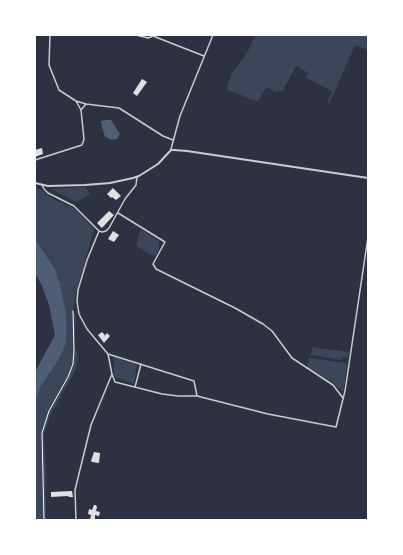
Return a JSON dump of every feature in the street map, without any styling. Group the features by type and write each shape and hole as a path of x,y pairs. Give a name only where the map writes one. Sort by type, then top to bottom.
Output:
{"street":[{"path":"50,35 49,65 59,90 86,104 119,108 163,136 173,140"},
{"path":"136,35 148,38 153,36 204,56"},
{"path":"35,183 57,186 110,183 137,177 158,164 171,150 180,116 213,35"},
{"path":"35,160 82,145 84,138 81,110 76,100"},
{"path":"81,110 86,104"},
{"path":"171,150 187,151 368,178"},
{"path":"42,185 48,193 74,206 99,231 102,232 106,231 125,199 136,185 137,177"},
{"path":"118,213 165,242 153,264 156,269 235,308 272,330 292,358 333,385 343,398"},
{"path":"99,231 87,260 78,290 77,302 79,314 87,329 108,354 115,382 162,394 197,396 281,417 336,427 343,398 368,237"},
{"path":"108,354 194,381 197,396"},
{"path":"135,386 141,364"},
{"path":"76,520 75,490 91,425 112,374"}],"path":[{"path":"44,520 42,432 52,405 73,364 73,311"}],"shaded area":[{"path":"255,35 368,35 368,50 355,45 329,104 327,103 332,91 306,78 308,73 296,66 283,90 276,92 266,87 258,102 226,89 231,75 248,51"},
{"path":"111,120 120,134 117,139 112,140 105,137 101,121"},
{"path":"35,187 53,199 74,208 94,229 75,296 73,311 76,316 75,346 78,356 76,369 50,416 44,434 46,520 35,520 35,403 41,386 58,361 66,313 55,269 35,239"},
{"path":"86,187 90,195 76,202 51,189"},
{"path":"142,230 159,241 159,250 155,257 136,246 140,231"},
{"path":"35,239 55,269 60,285 66,313 66,343 58,361 41,386 35,403 35,372 55,335 49,305 35,272"},
{"path":"312,347 349,352 348,358 341,357 341,360 311,355"},
{"path":"114,357 137,365 134,384 117,378 114,375"},
{"path":"309,358 346,363 347,366 343,392 332,382 307,367"}],"building":[{"path":"142,79 147,82 137,96 133,93"},
{"path":"42,148 43,154 35,157 35,150"},
{"path":"113,188 121,196 116,200 107,194"},
{"path":"109,211 114,215 102,228 97,223"},
{"path":"113,231 119,235 114,242 108,239"},
{"path":"102,332 105,335 104,337 107,333 110,336 104,343 98,335"},
{"path":"94,452 100,453 99,463 91,461"},
{"path":"72,491 73,497 51,497 51,492"},
{"path":"94,505 97,507 96,511 100,512 99,516 95,515 95,520 90,520 91,515 88,514 89,509 92,510"}]}
